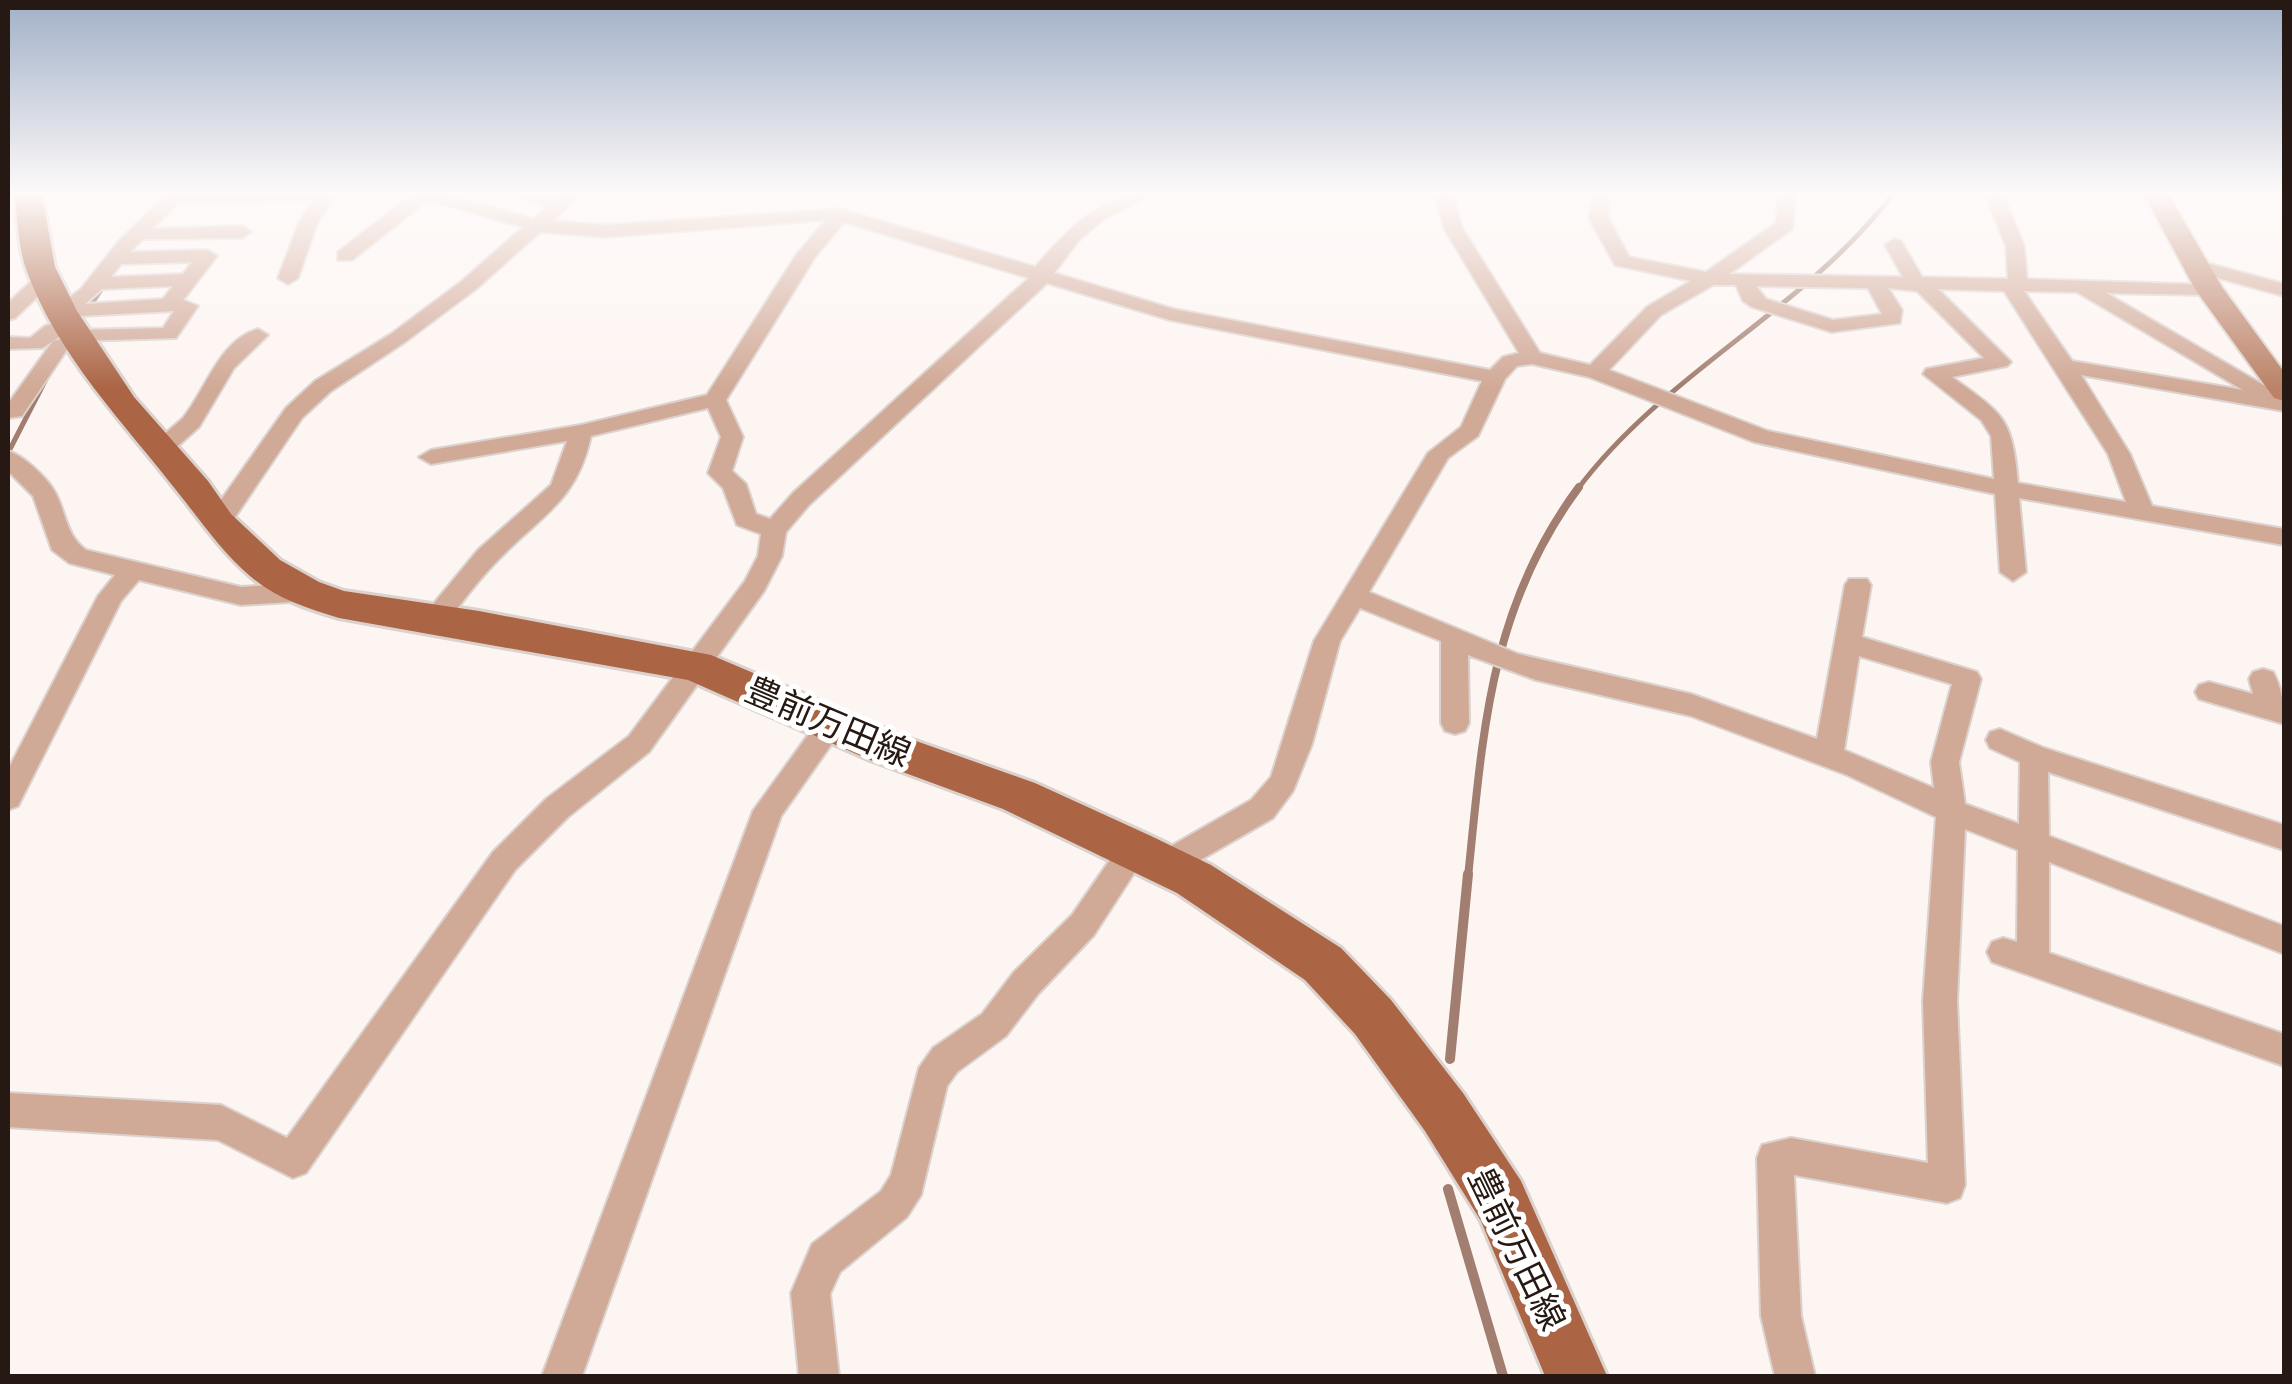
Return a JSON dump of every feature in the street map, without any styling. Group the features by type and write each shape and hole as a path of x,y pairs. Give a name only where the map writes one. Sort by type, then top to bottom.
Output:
{"main road":[{"name":"豊前万田線","path":"42,259 62,326 122,404 218,523 266,569 306,592 339,604 696,666 831,725 1019,796 1194,879 1323,964 1374,1017 1502,1200 1576,1376"},
{"path":"2193,259 2281,399"}],"street":[{"path":"8,411 14,411 36,379 62,326 116,259"},
{"path":"8,342 62,326 169,305 205,259"},
{"path":"288,278 295,259"},
{"path":"218,523 294,413 323,386 398,338 500,259"},
{"path":"430,457 581,432 715,400 804,259"},
{"path":"999,259 1212,323 1495,376"},
{"path":"8,1110 222,1123 293,1160 504,861 557,808 639,744 756,584 770,556 774,530 801,498 1054,259"},
{"path":"1472,259 1532,358"},
{"path":"1621,259 1709,279 2076,287 2203,277 2284,290"},
{"path":"1595,372 1654,311 1738,259"},
{"path":"1903,259 1920,285 2000,362 1934,374 1990,416 2002,436 2013,572"},
{"path":"2142,512 2119,454 2014,286 2018,260 2076,287 2281,399"},
{"path":"96,283 189,280"},
{"path":"1744,280 1750,297 1759,303 1832,326 1893,319 1892,310 1875,284"},
{"path":"8,314 62,326"},
{"path":"161,449 192,422 226,364 258,336"},
{"path":"819,1376 810,1294 826,1258 894,1204 908,1182 931,1080 946,1060 994,1025 1026,983 1149,858 1262,809 1283,784 1327,641 1439,452 1470,431 1495,376 1510,361 1532,358 1595,372 1762,437 2004,488 2284,537"},
{"path":"2065,366 2281,399"},
{"path":"8,377 36,379"},
{"path":"2160,383 2170,404"},
{"path":"715,400 732,437 720,473 734,484 746,519 774,530"},
{"path":"434,620 496,546 556,499 574,470 581,432"},
{"path":"8,458 44,494 61,544 78,557 241,596 306,592"},
{"path":"8,798 111,596 135,569"},
{"path":"1829,755 1858,585"},
{"path":"1354,596 1524,668 1685,703 1829,755 1902,784 1951,811 2284,940"},
{"path":"1454,636 1454,723"},
{"path":"1795,1376 1782,1316 1775,1158 1791,1156 1947,1185 1940,1001 1951,811 1945,762 1967,680 1850,643"},
{"path":"2263,679 2277,711"},
{"path":"2210,692 2277,711"},
{"path":"562,1376 768,811 831,725"},
{"path":"2000,740 2034,756 2284,837"},
{"path":"2034,756 2033,843 2018,957 2284,1050"}],"waterway":[{"path":"1577,490 1651,410 1833,259"},
{"path":"87,311 104,285"},
{"path":"8,453 46,379"},
{"path":"1468,877 1486,722 1508,626 1549,533 1577,490"},
{"path":"1450,1059 1468,874"},
{"path":"1448,1189 1503,1376"}]}
